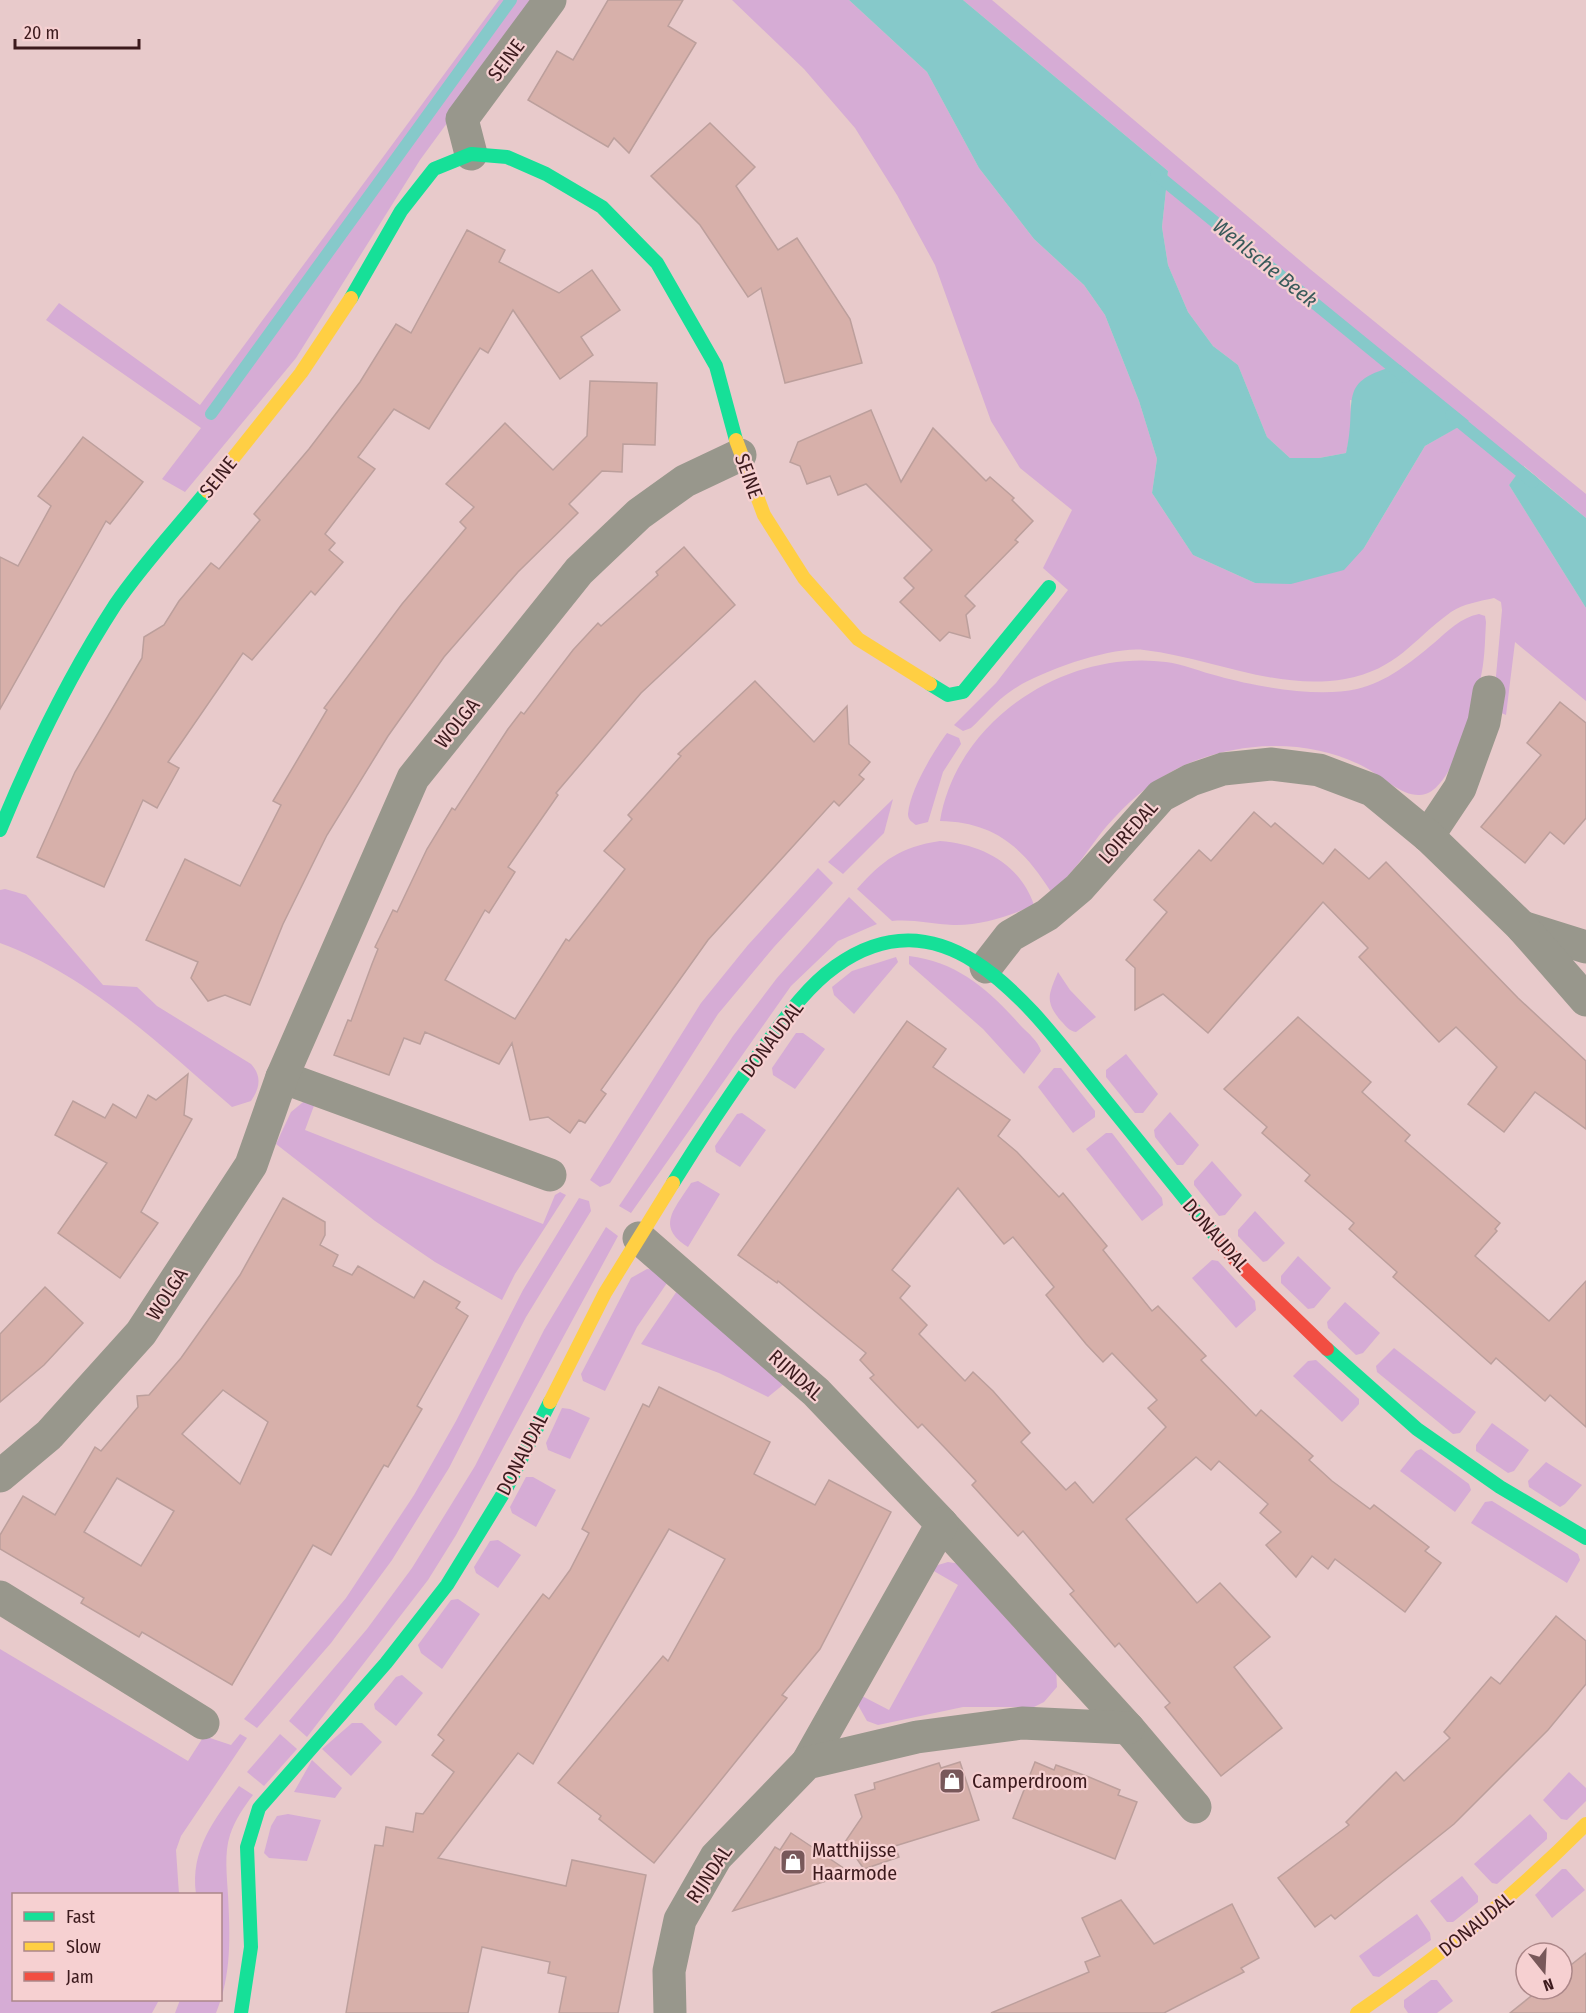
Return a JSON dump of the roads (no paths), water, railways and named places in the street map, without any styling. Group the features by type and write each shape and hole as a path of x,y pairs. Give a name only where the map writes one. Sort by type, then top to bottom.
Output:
{"street":[{"name":"SEINE","path":"471,154 462,119 550,0"},
{"name":"SEINE","path":"0,830 25,770 64,692 116,604 301,373 350,302 401,211 434,169 471,154 507,157 546,174 602,207 657,263 716,366 740,454 764,515 804,578 858,639 948,695 963,692 1049,588"},
{"name":"WOLGA","path":"0,1476 49,1435 141,1333 251,1165 282,1077 413,778 579,571 639,514 676,487 740,454"},
{"path":"1428,836 1460,789 1484,722 1489,692"},
{"name":"LOIREDAL","path":"986,967 1010,936 1047,915 1079,888 1161,796 1191,780 1224,769 1272,764 1319,771 1372,790 1428,836 1522,927 1586,1000"},
{"name":"LOIREDAL","path":"1522,927 1586,947"},
{"name":"DONAUDAL","path":"241,2013 248,1990 250,1949 251,1908 246,1862 248,1837 259,1808 386,1663 447,1585 506,1489 604,1293 717,1113 793,1007 835,967 869,946 896,940 918,941 951,950 986,967 1031,1009 1236,1261 1334,1355 1417,1429 1500,1487 1586,1538"},
{"path":"282,1077 550,1174"},
{"name":"RIJNDAL","path":"639,1238 816,1392 942,1524 1128,1728 1195,1807"},
{"name":"RIJNDAL","path":"670,2013 669,1971 680,1920 716,1857 807,1763 942,1524"},
{"path":"0,1597 202,1723"},
{"path":"807,1763 917,1737 1022,1723 1128,1728"},
{"name":"DONAUDAL","path":"1357,2013 1409,1978 1522,1886 1586,1824"}],"water":[{"path":"849,0 963,0 1168,171 1162,227 1168,265 1188,312 1213,346 1238,365 1267,437 1290,458 1319,458 1346,453 1351,406 1357,386 1365,378 1379,371 1400,365 1469,421 1425,446 1364,548 1344,570 1291,584 1255,583 1193,555 1152,493 1157,459 1139,401 1105,315 1084,285 1034,239 979,168 927,72"},
{"path":"1523,466 1586,518 1586,608 1509,485"}],"waterway":[{"path":"211,414 511,0"},
{"name":"Wehlsche Beek","path":"1156,174 1405,377"},
{"name":"Wehlsche Beek","path":"1451,415 1533,482"}],"place":[{"name":"Camperdroom","path":"952,1781"},
{"name":"Matthijsse Haarmode","path":"793,1862"}]}
